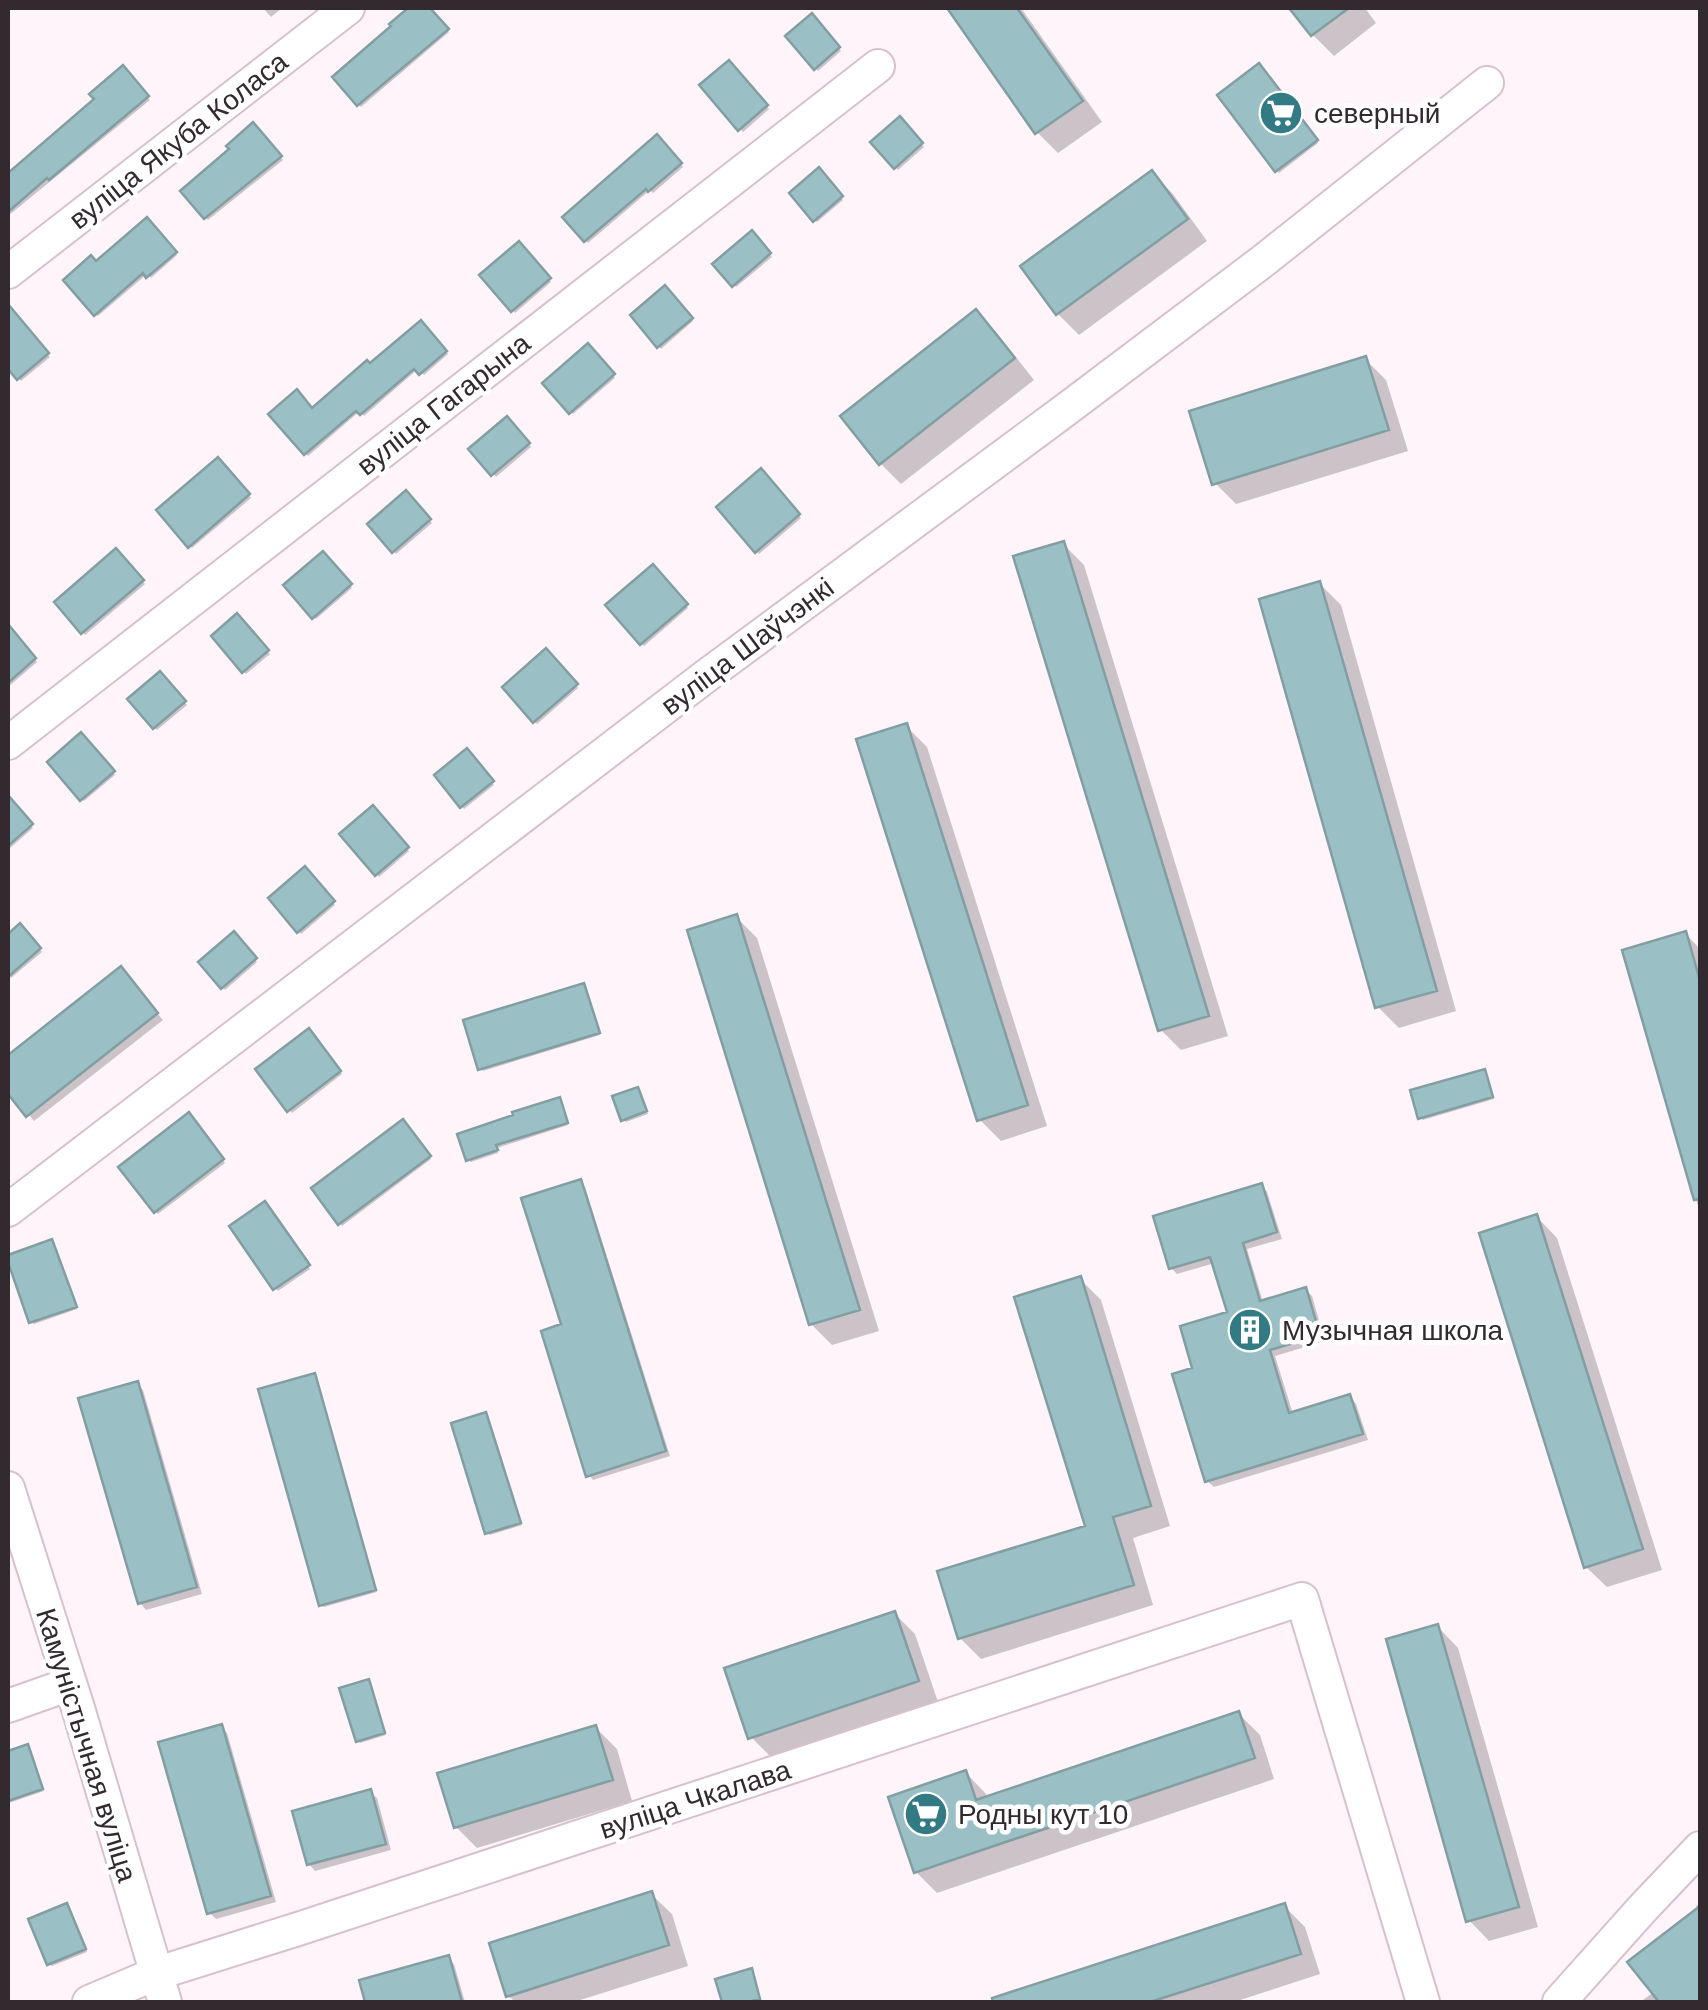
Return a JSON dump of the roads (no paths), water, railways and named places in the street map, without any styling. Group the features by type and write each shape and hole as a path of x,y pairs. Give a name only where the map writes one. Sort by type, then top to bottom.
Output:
{"street":[{"name":"вуліца Якуба Коласа","path":"8,272 348,8"},
{"name":"вуліца Гагарына","path":"8,743 878,66"},
{"name":"вуліца Шаўчэнкі","path":"8,1210 690,688 1263,261 1487,83"},
{"name":"Камуністычная вуліца","path":"8,1488 160,1988"},
{"name":"вуліца Чкалава","path":"89,2002 160,1988 298,1930 1302,1599 1423,2002"},
{"path":"8,1706 70,1684"},
{"path":"1559,2002 1700,1848"}],"place":[{"name":"северный","path":"1281,113"},
{"name":"Музычная школа","path":"1250,1330"},
{"name":"Родны кут 10","path":"926,1814"}]}
